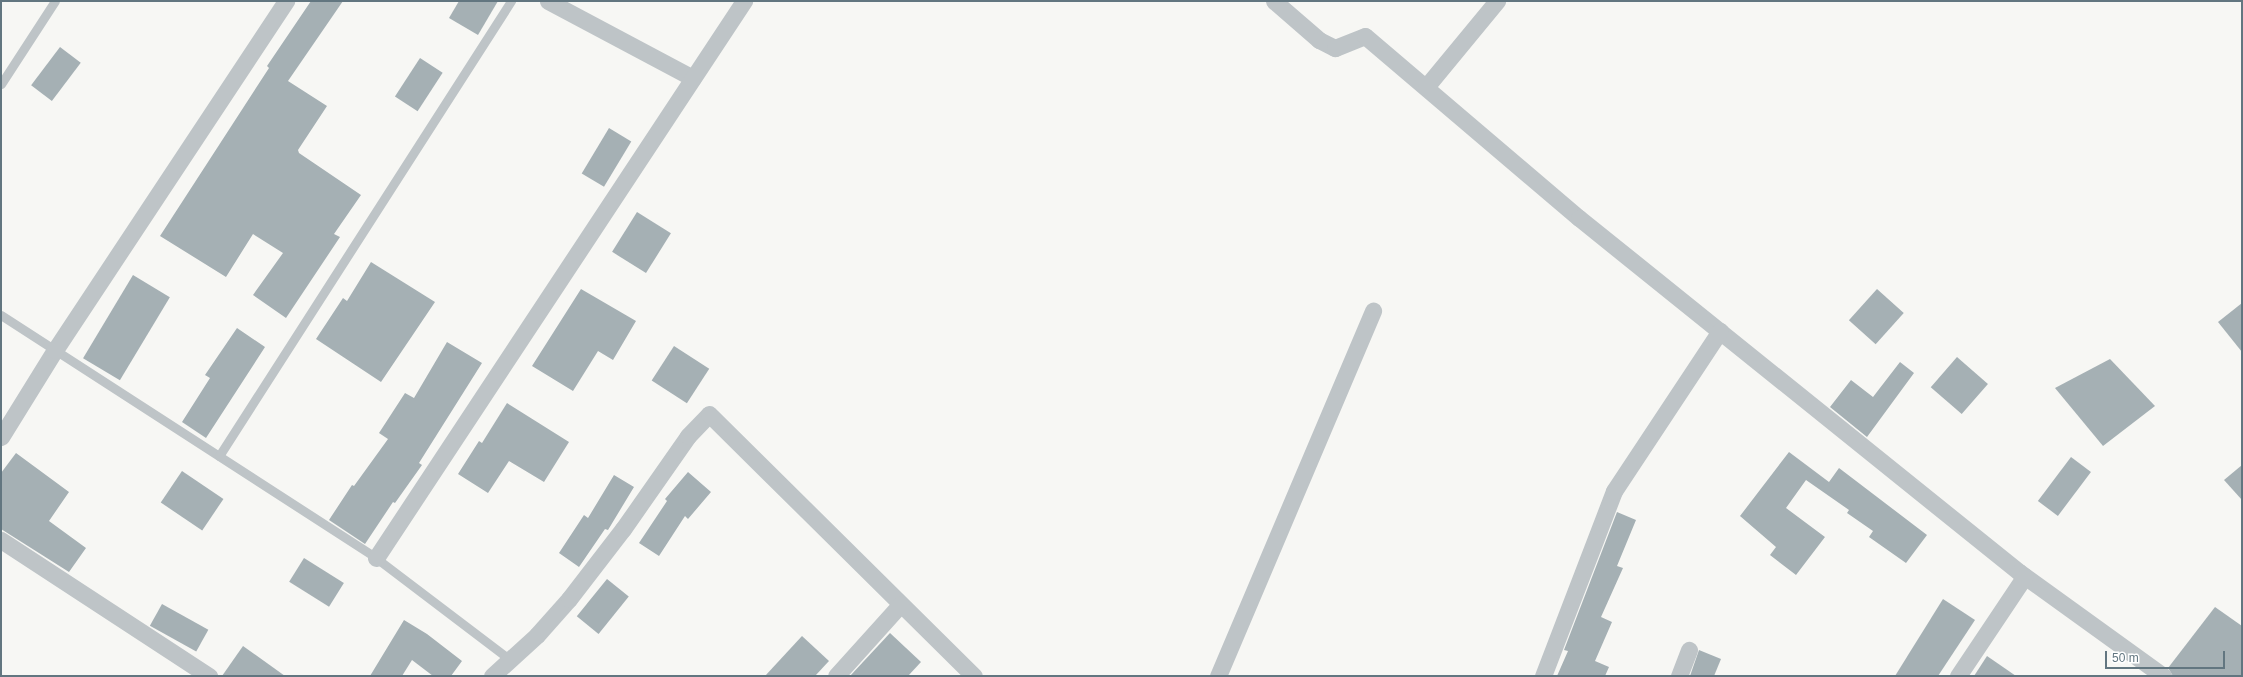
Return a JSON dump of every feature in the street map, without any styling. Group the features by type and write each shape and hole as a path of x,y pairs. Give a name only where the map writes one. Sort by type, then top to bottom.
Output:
{"street":[{"path":"1,437 55,350 286,1"},
{"path":"548,1 693,78"},
{"path":"376,558 744,1"},
{"path":"1274,1 1319,40 1335,48 1365,36 1579,218 2025,576 2163,676"},
{"path":"1426,87 1497,1"},
{"path":"1218,676 1373,311"},
{"path":"1543,676 1614,491 1720,331"},
{"path":"492,676 536,635 569,598 623,528 688,436 709,414 900,605 974,676"},
{"path":"1,540 209,676"},
{"path":"1958,676 2025,576"},
{"path":"836,676 900,605"},
{"path":"1679,676 1689,650"}],"lane":[{"path":"1,84 55,1"},
{"path":"219,456 511,1"},
{"path":"1,315 376,558 509,659"}],"building":[{"path":"311,1 343,1 288,81 327,106 298,150 299,153 361,195 334,234 340,237 286,318 253,295 283,253 253,234 226,277 160,236 269,68 267,66"},
{"path":"459,1 498,1 478,35 449,18"},
{"path":"60,47 81,63 52,101 31,85"},
{"path":"420,58 443,73 418,111 395,97"},
{"path":"609,128 631,141 604,187 582,173"},
{"path":"637,212 671,233 646,273 612,252"},
{"path":"371,262 435,302 381,382 316,339 343,298 347,301"},
{"path":"133,275 170,297 120,380 83,358"},
{"path":"581,289 636,321 613,360 598,351 573,391 532,366"},
{"path":"1877,289 1904,313 1876,344 1849,320"},
{"path":"2242,303 2242,352 2218,322"},
{"path":"237,328 265,347 206,438 182,422 210,378 205,375"},
{"path":"447,342 482,363 419,463 422,465 395,503 393,502 365,544 329,520 352,485 354,486 388,439 379,433 405,393 414,398"},
{"path":"674,346 709,369 687,403 652,380"},
{"path":"1957,357 1988,384 1962,414 1931,387"},
{"path":"2110,359 2155,406 2103,446 2055,388"},
{"path":"1900,362 1914,373 1867,437 1830,407 1851,380 1873,397"},
{"path":"507,403 569,442 544,482 509,461 488,493 458,474 479,441 482,443"},
{"path":"1789,452 1829,482 1839,468 1927,535 1906,563 1869,537 1873,531 1847,513 1849,510 1806,480 1786,508 1825,537 1796,575 1770,555 1776,547 1740,516"},
{"path":"16,453 69,492 49,521 86,548 69,572 1,529 1,473"},
{"path":"2071,457 2091,472 2058,516 2038,501"},
{"path":"2242,465 2242,500 2224,480"},
{"path":"182,471 223,499 202,530 161,503"},
{"path":"688,472 711,492 688,519 685,516 659,556 639,543 667,501 665,499"},
{"path":"614,475 634,487 608,530 605,529 579,567 559,553 584,515 588,518"},
{"path":"1617,512 1636,520 1617,566 1623,568 1601,617 1612,622 1595,661 1609,667 1605,676 1557,676 1568,651 1564,650"},
{"path":"304,558 344,583 329,607 289,582"},
{"path":"607,579 629,597 599,634 577,616"},
{"path":"1943,599 1975,620 1938,676 1895,676"},
{"path":"162,604 208,630 196,652 150,626"},
{"path":"2215,607 2242,626 2242,676 2173,676 2168,668"},
{"path":"404,620 427,634 462,661 451,676 433,676 412,660 402,676 370,676"},
{"path":"890,633 921,662 908,676 850,676"},
{"path":"802,636 829,661 815,676 765,676"},
{"path":"243,646 285,676 222,676"},
{"path":"1699,650 1721,659 1714,676 1690,676"},
{"path":"1987,656 2016,676 1974,676"}]}
